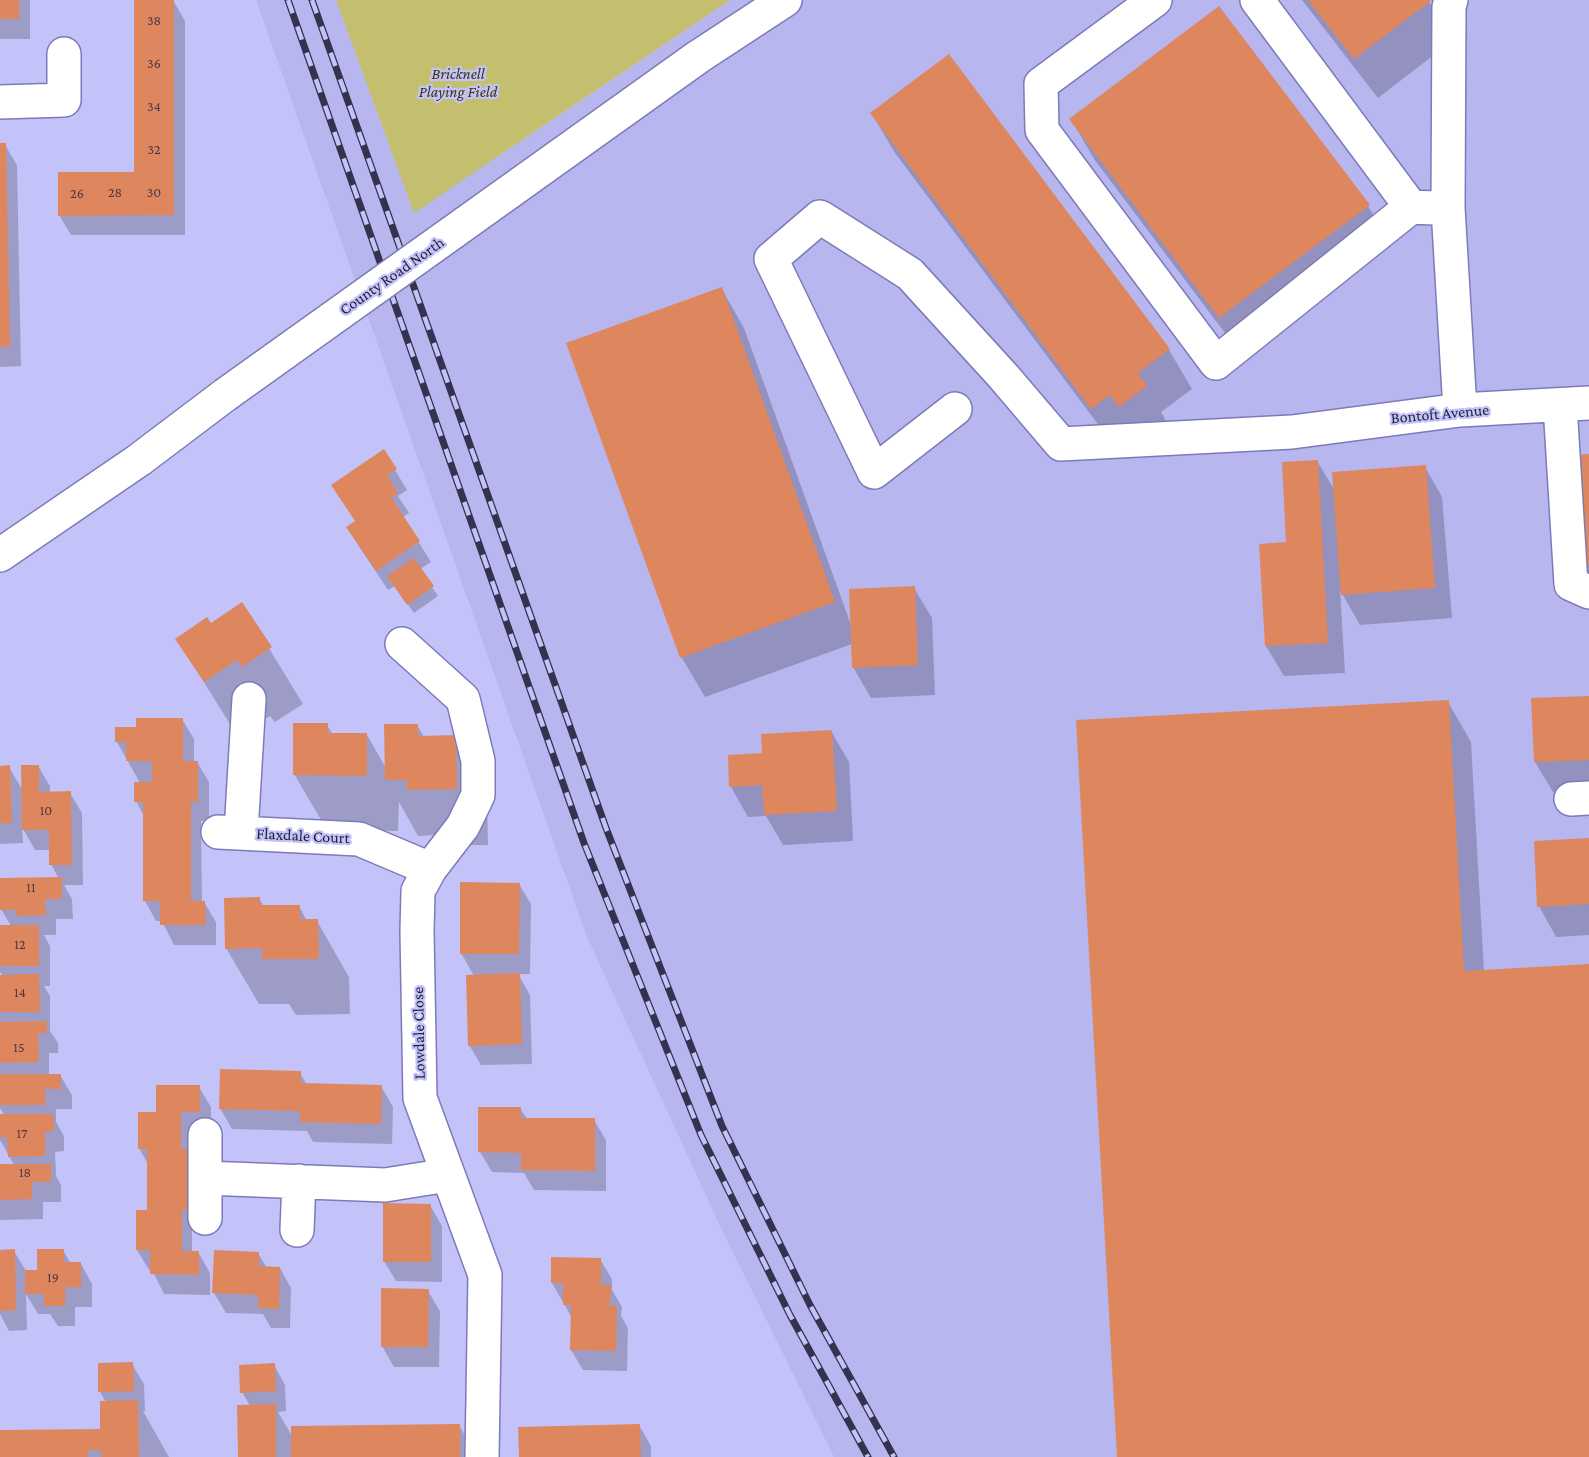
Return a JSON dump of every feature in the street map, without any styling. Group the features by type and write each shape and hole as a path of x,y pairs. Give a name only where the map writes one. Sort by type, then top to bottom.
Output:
{"street":[{"name":"County Road North","path":"0,555 139,460 225,395 698,57 785,0"},
{"path":"1155,0 1041,84 1042,130 1216,363 1412,207 1448,208"},
{"path":"1257,0 1412,207"},
{"path":"1451,0 1449,7 1448,208 1460,410"},
{"path":"0,102 64,100 64,54"},
{"name":"Bontoft Avenue","path":"955,409 874,472 771,259 820,217 910,274 1004,377 1061,444 1292,432 1460,410 1574,404"},
{"path":"1574,404 1571,584 1589,592"},
{"name":"Lowdale Close","path":"402,644 463,699 478,761 478,795 463,826 430,869 418,891 420,1098 485,1275 482,1457"},
{"name":"Flaxdale Court","path":"249,699 229,832 359,839 430,869"},
{"path":"205,1135 205,1218"},
{"path":"205,1178 385,1185 448,1175"},
{"path":"297,1230 299,1181"}],"shaded area":[{"path":"256,0 336,0 414,213 730,0 1589,0 1589,1457 834,1457 721,1228 587,937"}],"green space":[{"name":"Bricknell Playing Field","path":"336,0 730,0 414,213"}],"building":[{"path":"0,0 19,0 19,19 0,19"},
{"path":"134,0 174,0 174,215 58,216 58,172 134,172"},
{"path":"1308,0 1432,0 1354,59"},
{"path":"1219,6 1370,205 1219,318 1069,119"},
{"path":"949,54 1170,349 1138,373 1147,386 1119,407 1110,395 1091,409 870,113"},
{"path":"0,143 6,143 10,347 0,347"},
{"path":"722,287 835,602 680,658 566,343"},
{"path":"384,449 397,469 387,475 398,493 391,497 420,541 376,571 346,527 355,521 331,485"},
{"path":"1589,454 1589,565 1578,565 1574,455"},
{"path":"1318,460 1328,643 1265,646 1259,544 1286,542 1282,462"},
{"path":"1426,465 1435,588 1341,595 1332,472"},
{"path":"414,558 434,586 407,605 387,576"},
{"path":"915,586 918,665 852,668 849,589"},
{"path":"242,602 272,647 242,667 237,660 204,682 175,639 207,617 211,623"},
{"path":"1589,696 1589,760 1534,762 1531,698"},
{"path":"1449,700 1464,971 1589,964 1589,1457 1117,1457 1076,720"},
{"path":"136,718 183,718 183,761 198,761 198,802 191,802 191,901 205,901 206,925 160,925 160,901 143,901 143,802 134,802 134,782 152,782 152,761 126,761 126,742 115,742 115,727 136,727"},
{"path":"293,723 328,723 328,733 367,733 367,776 293,775"},
{"path":"384,724 418,724 418,736 456,735 457,789 407,790 407,780 385,780"},
{"path":"832,730 837,811 764,815 762,785 729,787 728,755 762,753 761,734"},
{"path":"10,765 12,823 0,823 0,766"},
{"path":"21,765 39,765 39,792 71,791 72,865 49,865 49,830 22,830"},
{"path":"1589,838 1589,904 1537,907 1534,841"},
{"path":"62,877 62,899 45,899 46,915 16,916 16,910 0,910 0,878"},
{"path":"460,882 520,883 519,954 460,954"},
{"path":"260,897 260,905 300,905 300,919 318,919 319,959 262,959 262,948 225,949 224,898"},
{"path":"0,925 39,925 39,966 0,966"},
{"path":"520,973 522,1044 468,1046 466,975"},
{"path":"39,974 40,1012 0,1012 0,975"},
{"path":"47,1021 47,1033 38,1033 39,1062 0,1063 0,1022"},
{"path":"220,1069 301,1071 301,1083 382,1085 381,1124 300,1122 300,1111 219,1109"},
{"path":"0,1074 61,1074 61,1089 45,1089 45,1105 0,1105"},
{"path":"156,1085 200,1085 200,1112 181,1112 181,1149 188,1149 188,1210 182,1210 182,1251 199,1251 199,1275 150,1274 150,1250 136,1250 136,1210 147,1210 147,1149 138,1149 138,1112 156,1112"},
{"path":"478,1107 521,1107 521,1118 595,1118 595,1171 521,1170 521,1153 478,1152"},
{"path":"0,1114 53,1114 54,1131 45,1132 45,1156 8,1157 7,1137 0,1137"},
{"path":"0,1164 51,1164 51,1182 32,1182 32,1199 0,1200"},
{"path":"383,1203 431,1204 431,1262 383,1262"},
{"path":"15,1249 16,1310 0,1311 0,1250"},
{"path":"37,1249 64,1249 64,1262 81,1262 81,1287 65,1287 65,1306 44,1306 44,1294 25,1294 25,1270 37,1270"},
{"path":"214,1250 259,1252 259,1266 280,1267 279,1309 258,1308 258,1295 212,1293"},
{"path":"551,1257 601,1258 601,1285 611,1285 610,1306 617,1306 616,1351 570,1350 571,1305 563,1305 563,1283 551,1283"},
{"path":"381,1288 429,1289 428,1347 381,1347"},
{"path":"133,1362 134,1391 98,1392 98,1363"},
{"path":"275,1363 276,1391 240,1393 239,1365"},
{"path":"138,1400 139,1457 101,1457 101,1450 88,1450 88,1457 0,1457 0,1430 100,1429 100,1401"},
{"path":"276,1404 276,1457 238,1457 237,1405"},
{"path":"460,1424 460,1457 291,1457 291,1426"},
{"path":"640,1424 641,1457 519,1457 518,1427"}],"railway":[{"path":"288,0 584,843 701,1135 790,1315 868,1457"},
{"path":"312,0 606,828 722,1126 810,1305 894,1457"}]}
